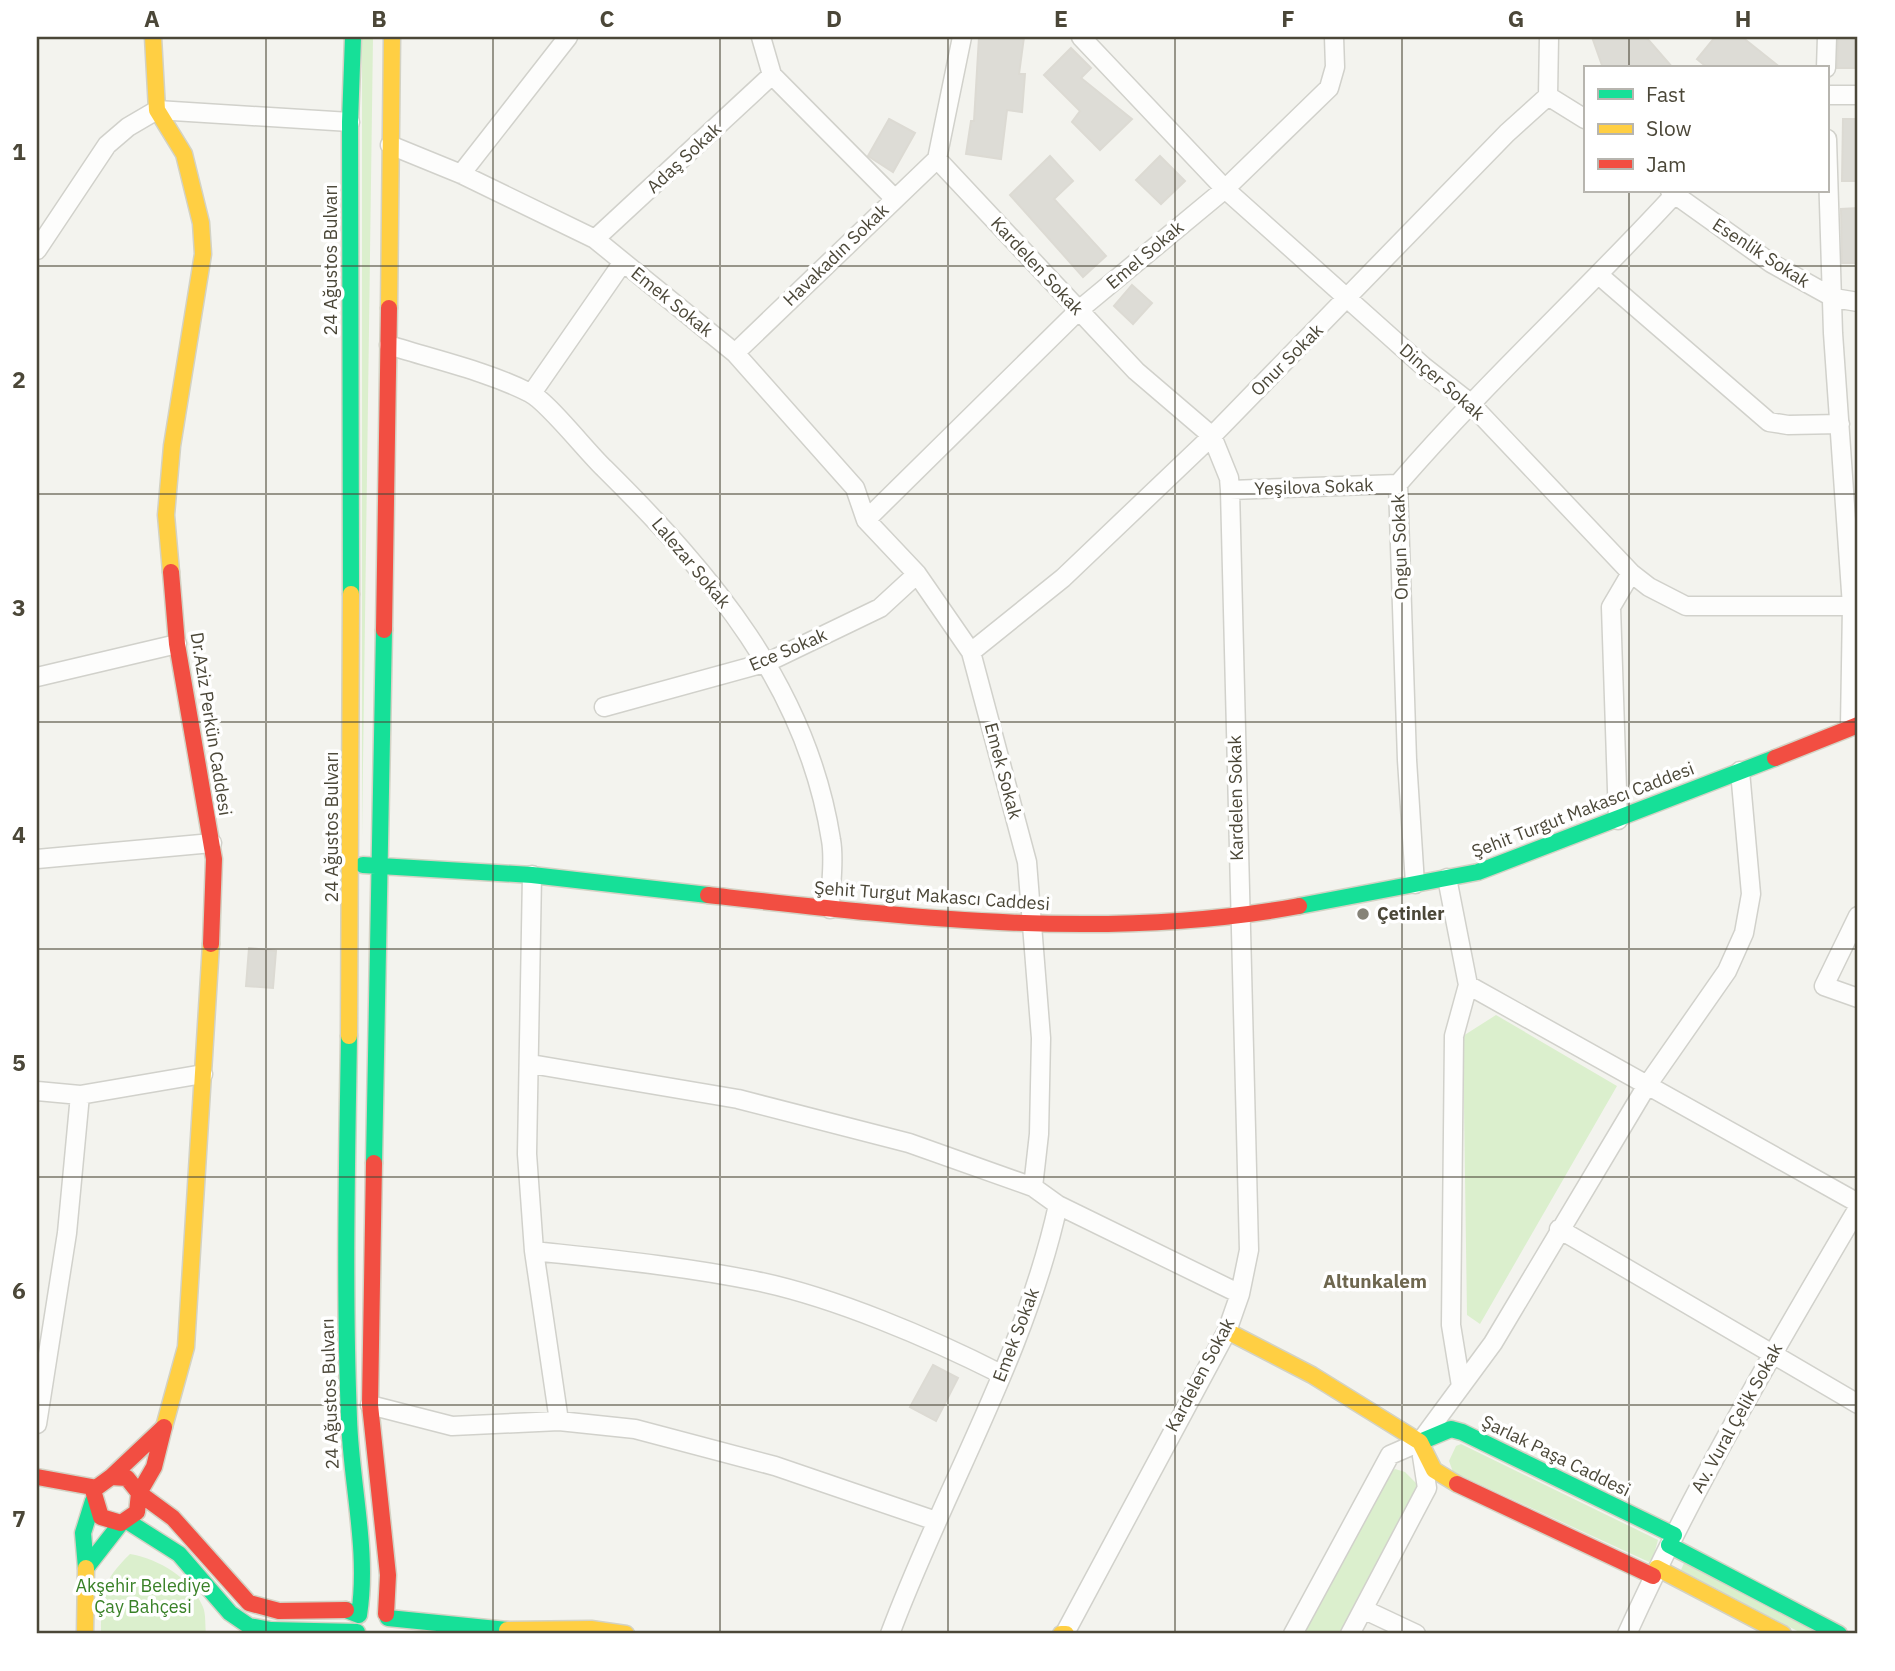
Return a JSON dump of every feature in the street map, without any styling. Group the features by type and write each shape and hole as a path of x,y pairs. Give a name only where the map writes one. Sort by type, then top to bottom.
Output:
{"street":[{"name":"Dr.Aziz Perkün Caddesi","path":"139,1493 154,1467 186,1347 215,879 212,843 177,644 169,557 167,484 194,331 203,254 197,196 184,154 157,110 153,37"},
{"name":"24 Ağustos Bulvarı","path":"353,37 350,122 352,864 345,1309 350,1452 365,1581 358,1627"},
{"path":"388,1626 388,1575 370,1405 389,345 391,37"},
{"path":"461,174 568,37"},
{"path":"761,37 772,75 894,198"},
{"path":"937,159 962,37"},
{"name":"Dinçer Sokak","path":"1081,37 1224,189 1423,366 1469,402 1631,573 1649,587 1686,606 1852,606"},
{"name":"Emel Sokak","path":"866,520 1079,310 1224,189 1329,88 1335,67 1334,37"},
{"path":"1549,37 1548,96 1584,118"},
{"path":"1826,66 1827,37"},
{"name":"Adaş Sokak","path":"595,239 772,75"},
{"path":"1828,95 1858,95"},
{"name":"Onur Sokak","path":"971,652 1063,578 1212,436 1507,133 1548,96"},
{"path":"37,250 107,145 128,127 157,110 350,122"},
{"name":"Emek Sokak","path":"390,145 461,174 595,239 735,353 855,488 866,520 917,574 971,652 1027,862 1041,1038 1039,1134 1033,1187"},
{"name":"Havakadın Sokak","path":"735,353 937,159"},
{"name":"Kardelen Sokak","path":"937,159 1136,371 1212,436 1229,478 1249,1250 1240,1294 1227,1331 1064,1634"},
{"path":"1828,162 1840,424 1852,524 1854,726"},
{"name":"Esenlik Sokak","path":"1672,193 1772,263 1834,299 1858,302"},
{"name":"Ongun Sokak","path":"1415,884 1407,760 1398,484 1469,402 1600,276 1672,193"},
{"path":"532,393 622,262"},
{"path":"1600,276 1769,422 1787,425 1840,424"},
{"name":"Lalezar Sokak","path":"389,345 532,393 677,543 710,581 768,662 796,721 819,784 832,843 830,909"},
{"name":"Yeşilova Sokak","path":"1230,491 1398,484"},
{"path":"1618,820 1611,607 1631,573"},
{"name":"Ece Sokak","path":"604,707 768,662 880,608 917,574"},
{"path":"37,677 177,644"},
{"name":"Şehit Turgut Makascı Caddesi","path":"352,864 532,875 830,909 1032,925 1239,916 1447,878 1517,859 1854,726"},
{"path":"1293,1634 1390,1455 1420,1442 1493,1343 1646,1087 1727,971 1744,933 1751,894 1740,771"},
{"path":"37,859 212,843"},
{"path":"532,875 531,1064 527,1154 534,1251 559,1421"},
{"path":"1447,878 1468,985 1454,1036 1451,1325 1461,1386"},
{"path":"1858,916 1824,986 1858,998"},
{"path":"1468,985 1858,1205"},
{"path":"531,1064 738,1099 909,1143 1033,1187 1058,1205 1240,1294"},
{"path":"37,1091 80,1095 203,1074"},
{"path":"37,1424 67,1233 80,1095"},
{"name":"Emek Sokak","path":"890,1634 1001,1374 1049,1251 1058,1205"},
{"name":"Av. Vural Çelik Sokak","path":"1627,1634 1671,1540 1772,1354 1858,1205"},
{"path":"1559,1229 1858,1404"},
{"path":"534,1251 647,1263 759,1281 848,1309 948,1348 1001,1374"},
{"path":"1227,1331 1312,1375 1420,1442 1434,1470 1446,1479 1655,1572 1783,1634"},
{"path":"370,1405 452,1426 559,1421 635,1429 705,1446 936,1521"},
{"path":"85,1634 86,1568 82,1532 93,1494 96,1488 164,1427"},
{"name":"Şarlak Paşa Caddesi","path":"1420,1442 1451,1430 1462,1432 1671,1540 1839,1634"},
{"path":"1350,1634 1427,1488 1420,1442"},
{"path":"37,1477 93,1494"},
{"path":"111,1477 127,1478 139,1493 166,1511 231,1587 253,1606 270,1609 338,1606 358,1627"},
{"path":"86,1568 99,1547 137,1512 139,1493"},
{"path":"93,1494 102,1518 124,1522 164,1542 187,1561 234,1617 252,1628 358,1627"},
{"path":"358,1627 370,1610 388,1626 507,1630 591,1629 626,1634"},
{"path":"1365,1610 1416,1634"},
{"path":"488,1634 507,1630"}],"green space":[{"path":"362,37 373,37 362,838"},
{"path":"1496,1015 1617,1086 1480,1324 1467,1315 1463,1036"},
{"path":"1461,1444 1658,1540 1653,1558 1649,1562 1453,1472 1449,1461 1456,1446"},
{"path":"1395,1469 1405,1472 1419,1486 1341,1634 1302,1634 1390,1472"},
{"name":"Akşehir Belediye Çay Bahçesi","path":"130,1554 163,1565 191,1587 204,1610 206,1634 101,1634 101,1609 108,1581"},
{"path":"1684,1563 1819,1634 1803,1634 1681,1570"}],"building":[{"path":"979,37 1024,37 1019,74 1025,74 1022,112 1007,110 1001,159 966,154 971,121 974,121"},
{"path":"1592,37 1646,37 1671,66 1602,66"},
{"path":"1715,37 1742,37 1778,66 1706,66 1697,59"},
{"path":"1838,37 1858,37 1858,68 1837,68"},
{"path":"1071,48 1091,68 1081,78 1132,119 1100,150 1072,122 1080,111 1044,75"},
{"path":"889,119 915,133 893,172 868,156"},
{"path":"1843,119 1858,119 1858,181 1842,181"},
{"path":"1050,156 1073,181 1054,199 1106,256 1083,277 1010,195"},
{"path":"1160,156 1185,181 1161,204 1136,180"},
{"path":"1858,208 1858,263 1842,263 1841,209"},
{"path":"1132,285 1152,303 1133,324 1114,306"},
{"path":"249,948 276,951 273,988 246,986"},
{"path":"933,1365 958,1378 936,1421 910,1407"}],"traffic: fast":[{"path":"351,594 350,122 353,37"},
{"path":"374,1163 384,630"},
{"path":"1299,906 1478,872 1775,758"},
{"path":"363,865 532,875 708,895"},
{"path":"346,1610 359,1615 362,1591 361,1542 350,1443 347,1371 349,1036"},
{"path":"1420,1442 1451,1429 1462,1432 1674,1535"},
{"path":"93,1501 83,1533 86,1568 121,1523"},
{"path":"127,1521 179,1554 230,1613 249,1626 271,1630 357,1632"},
{"path":"1669,1545 1839,1634"},
{"path":"388,1618 507,1630 488,1634"}],"traffic: slow":[{"path":"153,37 157,110 184,154 201,223 203,254 172,446 166,515 171,572"},
{"path":"389,308 392,37"},
{"path":"349,1036 351,594"},
{"path":"164,1427 186,1347 211,944"},
{"path":"1227,1331 1312,1375 1420,1442 1434,1470 1457,1484"},
{"path":"85,1634 86,1568"},
{"path":"1657,1568 1783,1634"},
{"path":"507,1630 591,1629 626,1634"},
{"path":"1061,1634 1066,1634"}],"traffic: jam":[{"path":"384,630 389,308"},
{"path":"171,572 177,644 214,859 211,944"},
{"path":"1775,758 1858,725"},
{"path":"708,895 930,918 1078,924 1152,923 1226,917 1299,906"},
{"path":"374,1163 370,1405 388,1575 386,1614"},
{"path":"111,1477 164,1427 154,1467 139,1493 173,1518 249,1603 279,1611 346,1610"},
{"path":"37,1477 92,1487"},
{"path":"111,1477 127,1478 139,1493 137,1512 121,1523 101,1517 92,1487 96,1488 111,1477"},
{"path":"1457,1484 1653,1576"}],"place":[{"name":"Çetinler","path":"1363,914"}],"district":[{"name":"Altunkalem","path":"1375,1281"}]}
